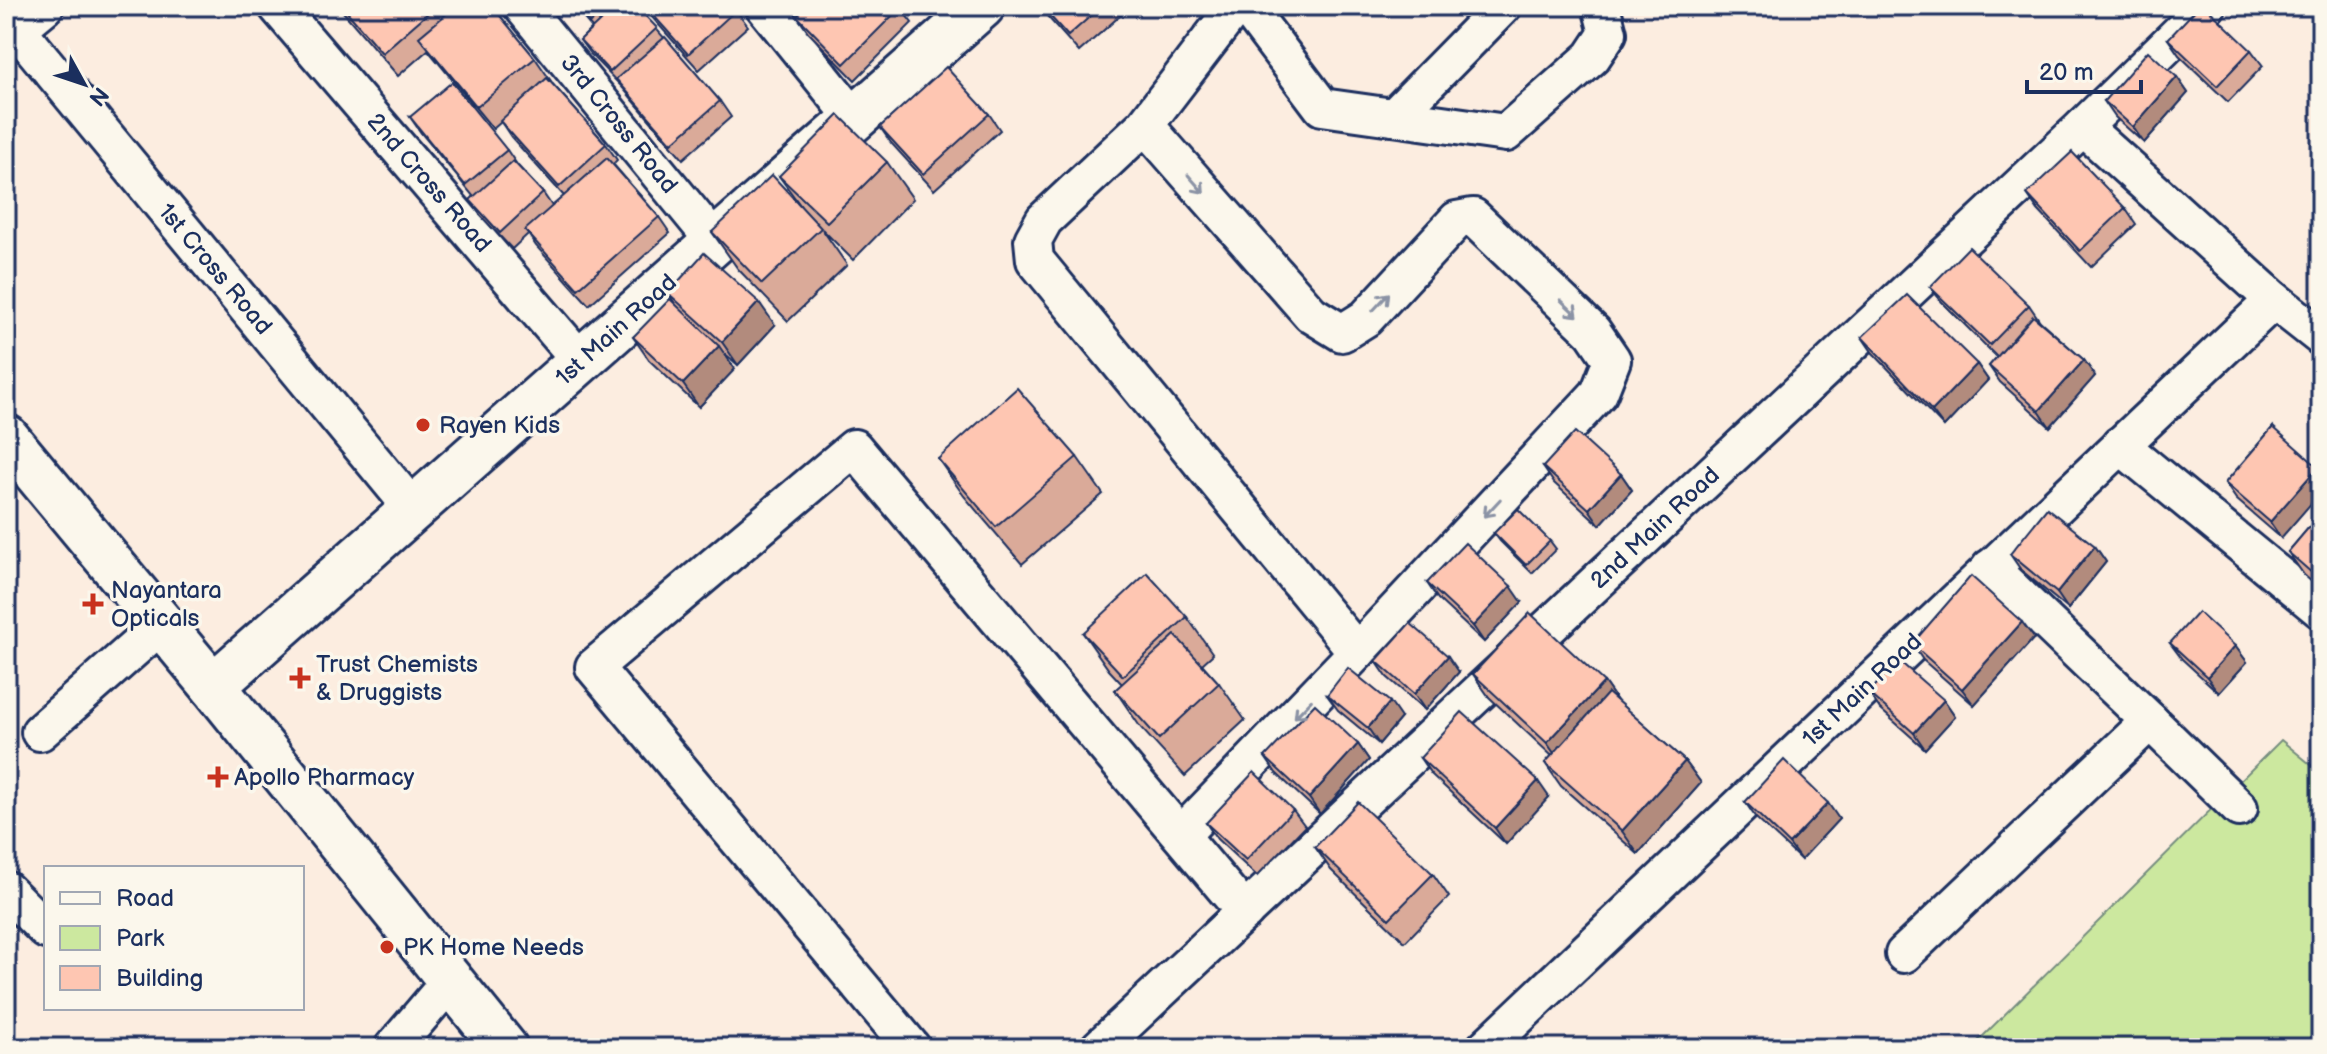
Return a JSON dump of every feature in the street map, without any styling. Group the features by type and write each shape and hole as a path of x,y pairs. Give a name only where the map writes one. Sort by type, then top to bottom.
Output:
{"street":[{"path":"11,34 45,6"},
{"name":"2nd Cross Road","path":"277,6 581,361"},
{"name":"3rd Cross Road","path":"522,6 715,242"},
{"path":"764,6 855,119"},
{"name":"1st Main Road","path":"213,686 982,6"},
{"path":"1236,6 1145,125 1044,220 1033,240 1035,260 1357,652"},
{"path":"1246,6 1322,107 1506,133 1592,57 1608,33 1601,6"},
{"path":"1394,117 1503,6"},
{"name":"2nd Main Road","path":"1099,1048 2083,127 2207,6"},
{"name":"1st Cross Road","path":"11,34 413,509"},
{"path":"1145,125 1311,314 1342,333 1366,318 1457,220 1473,217 1593,332 1612,360 1599,393 1181,835"},
{"path":"2083,127 2274,300 2321,337"},
{"name":"1st Main Road","path":"1485,1048 2274,300"},
{"path":"6,437 213,686 505,1048"},
{"path":"2120,445 2321,610"},
{"path":"912,1048 594,667 854,448 1245,912"},
{"path":"1990,568 2239,808"},
{"path":"40,732 162,624"},
{"path":"1904,954 2150,721"},
{"path":"6,890 44,928"},
{"path":"393,1048 451,980"}],"green space":[{"path":"2281,740 2321,773 2321,1048 1971,1048"}],"building":[{"path":"342,6 436,6 382,53"},
{"path":"456,6 492,6 535,58 477,107 419,37"},
{"path":"575,6 608,6 590,23"},
{"path":"616,6 636,6 657,28 610,72 580,40"},
{"path":"645,6 733,6 736,10 688,54"},
{"path":"807,6 901,7 844,64 797,16"},
{"path":"1041,6 1102,6 1068,36"},
{"path":"2199,6 2205,6 2251,50 2217,86 2168,39"},
{"path":"665,37 720,101 672,143 616,79"},
{"path":"2148,51 2177,77 2133,127 2104,101"},
{"path":"946,67 989,114 923,174 880,127"},
{"path":"547,78 606,144 559,187 500,121"},
{"path":"452,82 507,150 465,185 410,117"},
{"path":"839,115 887,162 827,222 779,176"},
{"path":"2072,152 2125,208 2080,251 2027,194"},
{"path":"607,158 659,217 578,289 525,230"},
{"path":"513,161 543,193 500,233 470,200"},
{"path":"772,175 821,228 762,284 712,232"},
{"path":"1969,247 2029,305 1990,345 1930,287"},
{"path":"704,253 759,302 722,342 668,293"},
{"path":"1907,295 1977,364 1932,411 1862,337"},
{"path":"670,299 719,346 683,384 633,337"},
{"path":"2033,316 2084,360 2039,411 1989,366"},
{"path":"1017,388 1077,457 996,527 938,459"},
{"path":"2273,427 2318,467 2270,522 2225,483"},
{"path":"1575,432 1621,474 1589,509 1543,467"},
{"path":"2047,508 2095,546 2057,593 2010,554"},
{"path":"1518,509 1550,541 1526,565 1494,533"},
{"path":"2321,513 2321,581 2288,552"},
{"path":"1465,543 1511,586 1473,626 1427,583"},
{"path":"1147,573 1187,617 1123,676 1083,633"},
{"path":"1971,576 2022,622 1962,689 1912,644"},
{"path":"2198,612 2235,646 2207,677 2170,643"},
{"path":"1530,613 1604,682 1547,743 1473,674"},
{"path":"1410,623 1448,656 1414,694 1376,661"},
{"path":"1175,635 1219,683 1159,739 1115,690"},
{"path":"1898,660 1944,700 1914,733 1869,693"},
{"path":"1348,668 1390,702 1368,728 1327,695"},
{"path":"1608,693 1685,761 1622,831 1545,763"},
{"path":"1315,704 1358,744 1309,798 1265,757"},
{"path":"1462,712 1538,781 1495,828 1420,758"},
{"path":"1784,760 1828,803 1789,844 1745,802"},
{"path":"1254,772 1293,810 1246,860 1206,823"},
{"path":"1358,802 1433,874 1389,919 1315,847"}],"place":[{"name":"Rayen Kids","path":"423,425"},
{"name":"Nayantara Opticals","path":"93,604"},
{"name":"Trust Chemists & Druggists","path":"300,678"},
{"name":"Apollo Pharmacy","path":"218,777"},
{"name":"PK Home Needs","path":"387,947"}]}
